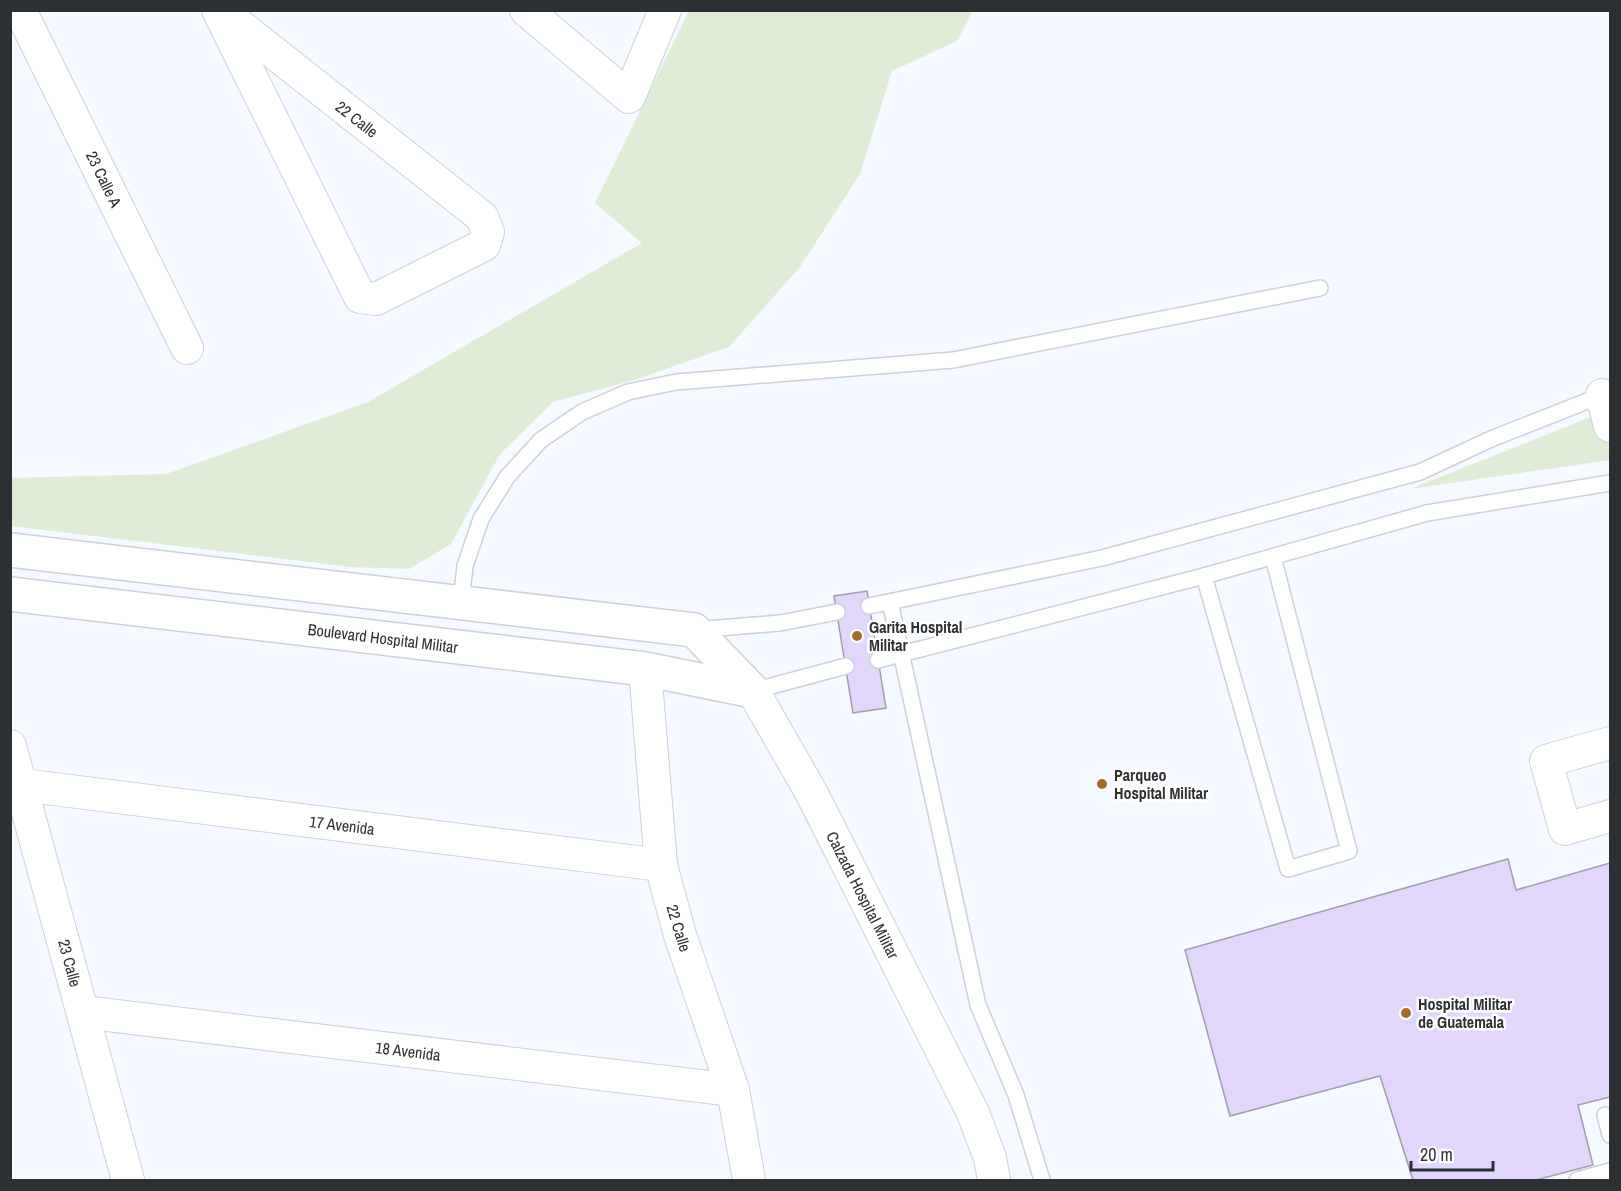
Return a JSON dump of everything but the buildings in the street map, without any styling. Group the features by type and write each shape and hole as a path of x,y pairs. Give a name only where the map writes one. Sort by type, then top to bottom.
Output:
{"main road":[{"path":"10,550 694,630"},
{"name":"Boulevard Hospital Militar","path":"10,594 645,669 753,691"},
{"name":"Calzada Hospital Militar","path":"694,630 753,691"}],"street":[{"name":"23 Calle A","path":"20,10 187,348"},
{"name":"22 Calle","path":"219,10 482,217 488,232 484,245 376,299 360,297 219,10"},
{"path":"526,10 629,97 665,10"},
{"path":"1606,393 1611,426"},
{"name":"22 Calle","path":"645,669 661,865 680,935 733,1090 748,1180"},
{"name":"Calzada Hospital Militar","path":"753,691 811,792 973,1113 990,1158 994,1180"},
{"path":"1611,743 1545,761 1565,829 1611,816"},
{"name":"23 Calle","path":"10,746 128,1180"},
{"name":"17 Avenida","path":"22,785 661,865"},
{"name":"18 Avenida","path":"83,1012 733,1090"}],"lane":[{"path":"461,603 465,566 481,519 507,477 541,440 582,412 628,392 676,382 953,360 1320,288"},
{"path":"869,606 1102,558 1420,472 1491,439 1606,393"},
{"path":"878,660 1010,624 1204,576 1427,513 1611,483"},
{"path":"1204,576 1288,870 1349,851 1273,557"},
{"path":"890,602 978,1005 1016,1095 1042,1180"},
{"path":"694,630 780,623 837,612"},
{"path":"753,691 846,666"},
{"path":"1605,1115 1611,1135"},
{"path":"1577,1180 1611,1171"}],"green space":[{"path":"689,11 973,11 957,41 892,71 860,174 800,267 729,347 634,380 553,402 500,454 451,544 409,569 351,567 11,526 11,478 166,474 368,402 642,243 595,203"},
{"path":"1603,412 1610,439 1610,460 1410,489"}],"place":[{"name":"Garita Hospital Militar","path":"857,636"},
{"name":"Parqueo Hospital Militar","path":"1102,784"},
{"name":"Hospital Militar de Guatemala","path":"1406,1013"}]}
